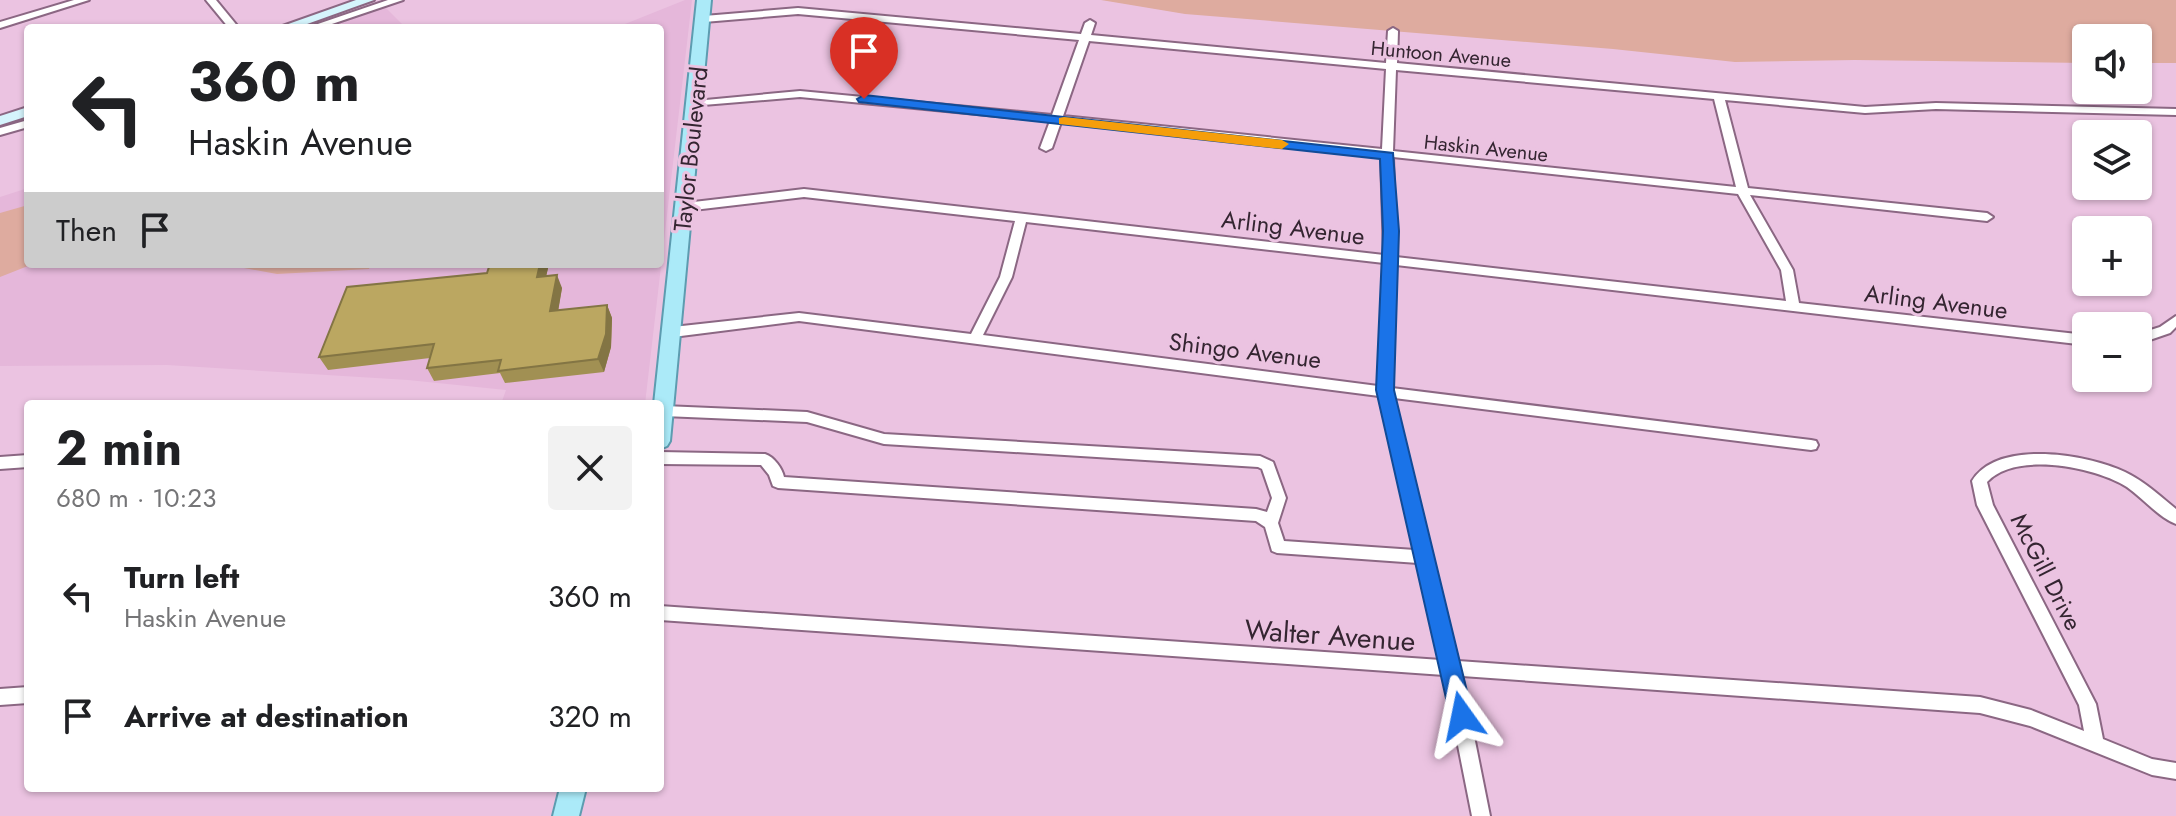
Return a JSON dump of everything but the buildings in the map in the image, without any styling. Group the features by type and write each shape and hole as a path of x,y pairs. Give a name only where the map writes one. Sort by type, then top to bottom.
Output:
{"main road":[{"path":"299,24 344,13 368,0"},
{"name":"Taylor Boulevard","path":"664,411 704,0"},
{"path":"0,121 24,112"},
{"path":"566,816 572,792"}],"street":[{"path":"0,25 84,0"},
{"path":"211,0 231,24"},
{"path":"322,24 344,13 398,0"},
{"name":"Huntoon Avenue","path":"704,19 798,11 1719,98 1878,110 1936,106 2176,112"},
{"path":"1046,148 1090,23"},
{"path":"1393,31 1387,156 1390,263 1385,390 1452,669 1481,816"},
{"name":"Haskin Avenue","path":"695,104 800,94 1987,217"},
{"path":"1719,98 1745,193 1787,270 1794,308"},
{"path":"0,132 24,124"},
{"name":"Arling Avenue","path":"685,207 804,193 1390,263 2072,338"},
{"path":"975,338 1006,277 1021,219"},
{"name":"Shingo Avenue","path":"673,332 799,317 1385,390 1565,417 1811,445"},
{"path":"2152,334 2165,330 2176,320"},
{"path":"664,411 807,417 884,439 1260,462 1268,466 1279,498 1271,522 1277,547 1424,557"},
{"path":"664,458 765,460 776,473 778,482 1256,515 1271,522"},
{"name":"McGill Drive","path":"2096,746 2087,704 1979,491 1982,476 1992,467 2038,460 2092,466 2115,474 2141,489 2176,518"},
{"path":"0,463 24,461"},
{"name":"Walter Avenue","path":"664,613 1980,705 2031,718 2152,767 2176,771"},
{"path":"0,697 24,695"}],"shaded area":[{"path":"692,0 664,241 664,24 625,24"},
{"path":"1101,0 2176,0 2176,63 2152,63 2152,24 2072,24 2072,63 1735,62 1185,14"},
{"path":"379,1 402,24 310,24"},
{"path":"24,189 24,268 661,268 645,400 502,400 506,390 408,380 167,365 0,366 0,197"},
{"path":"24,206 24,268 0,277 0,213"},
{"path":"244,268 369,268 369,269 277,274"}],"slow traffic":[{"path":"1064,121 1282,144"}],"route":[{"path":"864,99 1387,156 1391,231 1385,390 1462,716"}]}
